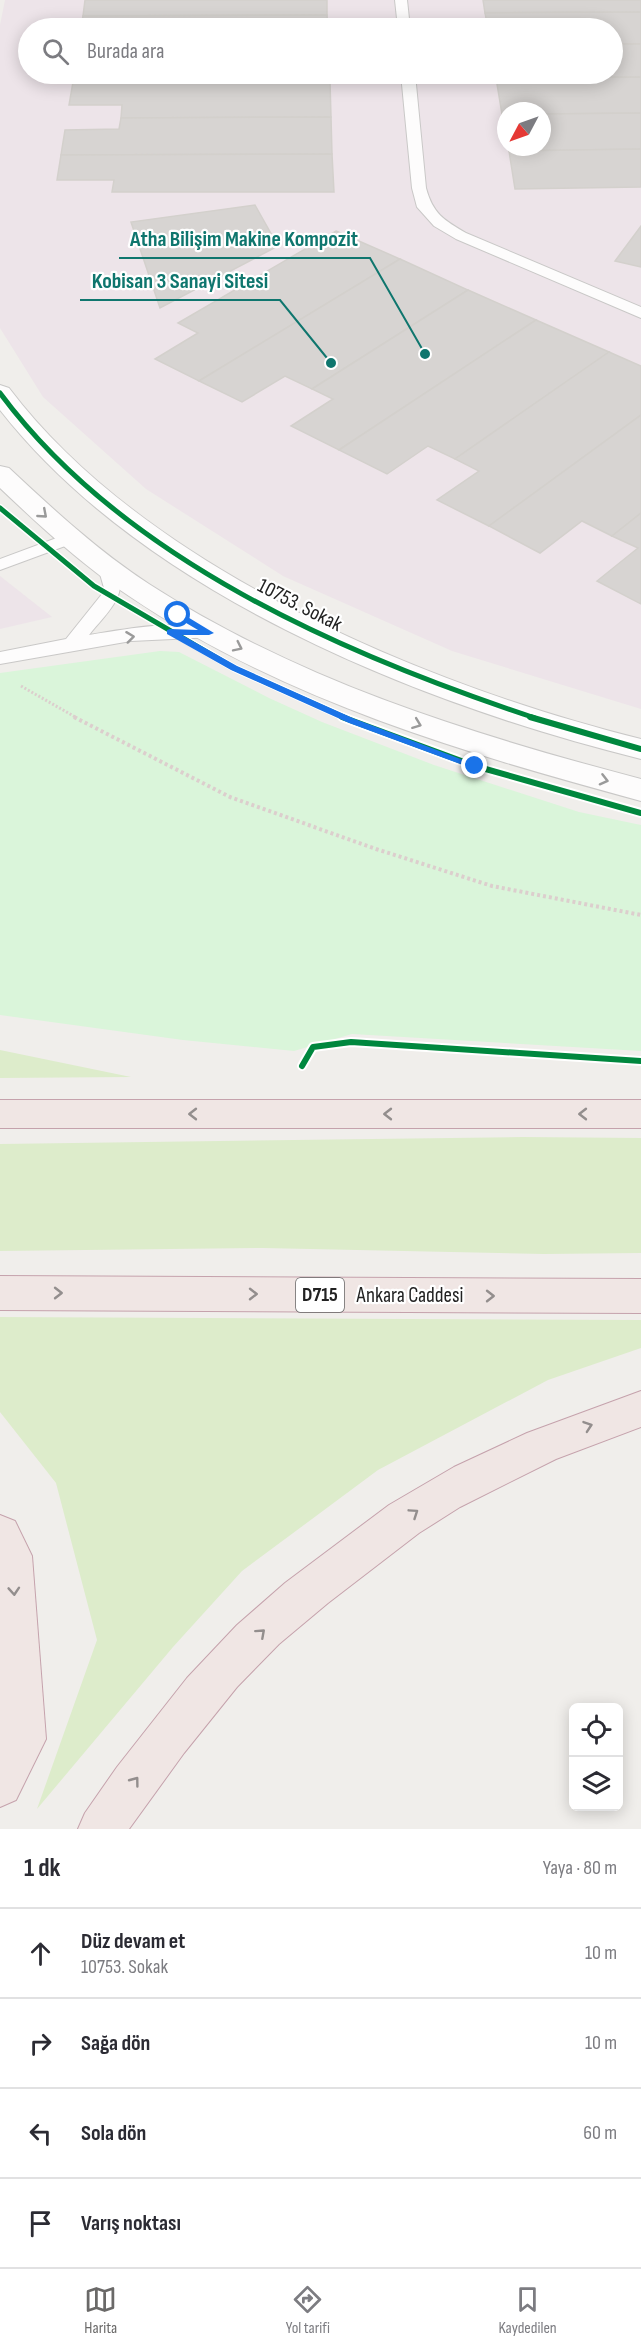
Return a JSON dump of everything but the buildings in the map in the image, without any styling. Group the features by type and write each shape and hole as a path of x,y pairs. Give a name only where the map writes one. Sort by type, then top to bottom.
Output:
{"highway":[{"path":"0,1114 641,1114"},
{"name":"Ankara Caddesi","path":"0,1293 641,1296"},
{"path":"101,1829 185,1715 242,1650 310,1590 382,1535 443,1494 506,1461 582,1428 641,1409"},
{"path":"0,1536 11,1556 23,1739 0,1784"}],"street":[{"name":"10753. Sokak","path":"0,393 36,436 118,513 218,580 266,607 404,671 551,724 641,749"},
{"path":"0,474 70,538 107,567 209,633 309,681 436,731 512,755 641,790"}],"lane":[{"path":"401,0 403,18"},
{"path":"409,84 419,188 424,207 439,223 461,236 641,313"},
{"path":"0,565 70,538"},
{"path":"72,644 111,595 113,588 107,567"},
{"path":"0,658 72,644 170,632 209,633"}],"path":[{"path":"18,684 99,731 230,797 376,849 492,886 641,915"}],"shaded area":[{"path":"5,0 641,0 641,709 452,651 283,576 146,489 43,397 0,328 0,25"},
{"path":"0,576 52,617 0,629"}],"green space":[{"path":"160,651 179,652 322,722 434,765 579,812 641,825 641,1051 352,1034 294,1051 183,1040 0,1015 0,673"},
{"path":"0,1050 131,1077 0,1078"},
{"path":"522,1137 641,1138 641,1253 544,1254 263,1248 0,1251 0,1144"},
{"path":"0,1317 641,1320 641,1348 548,1380 378,1470 242,1571 173,1647 37,1809 97,1640 56,1483 0,1412"}],"cycle path":[{"path":"0,393 45,445 105,500 152,536 201,569 252,599 304,626 413,674 532,717 641,749"},
{"path":"0,508 94,586 234,668 352,721 475,766 641,813"},
{"path":"302,1066 313,1047 351,1042 641,1061"}],"place":[{"name":"Atha Bilişim Makine Kompozit","path":"425,354"},
{"name":"Kobisan 3 Sanayi Sitesi","path":"331,363"}],"route":[{"path":"178,615 209,633 170,632 234,668 352,721 475,766"}]}
